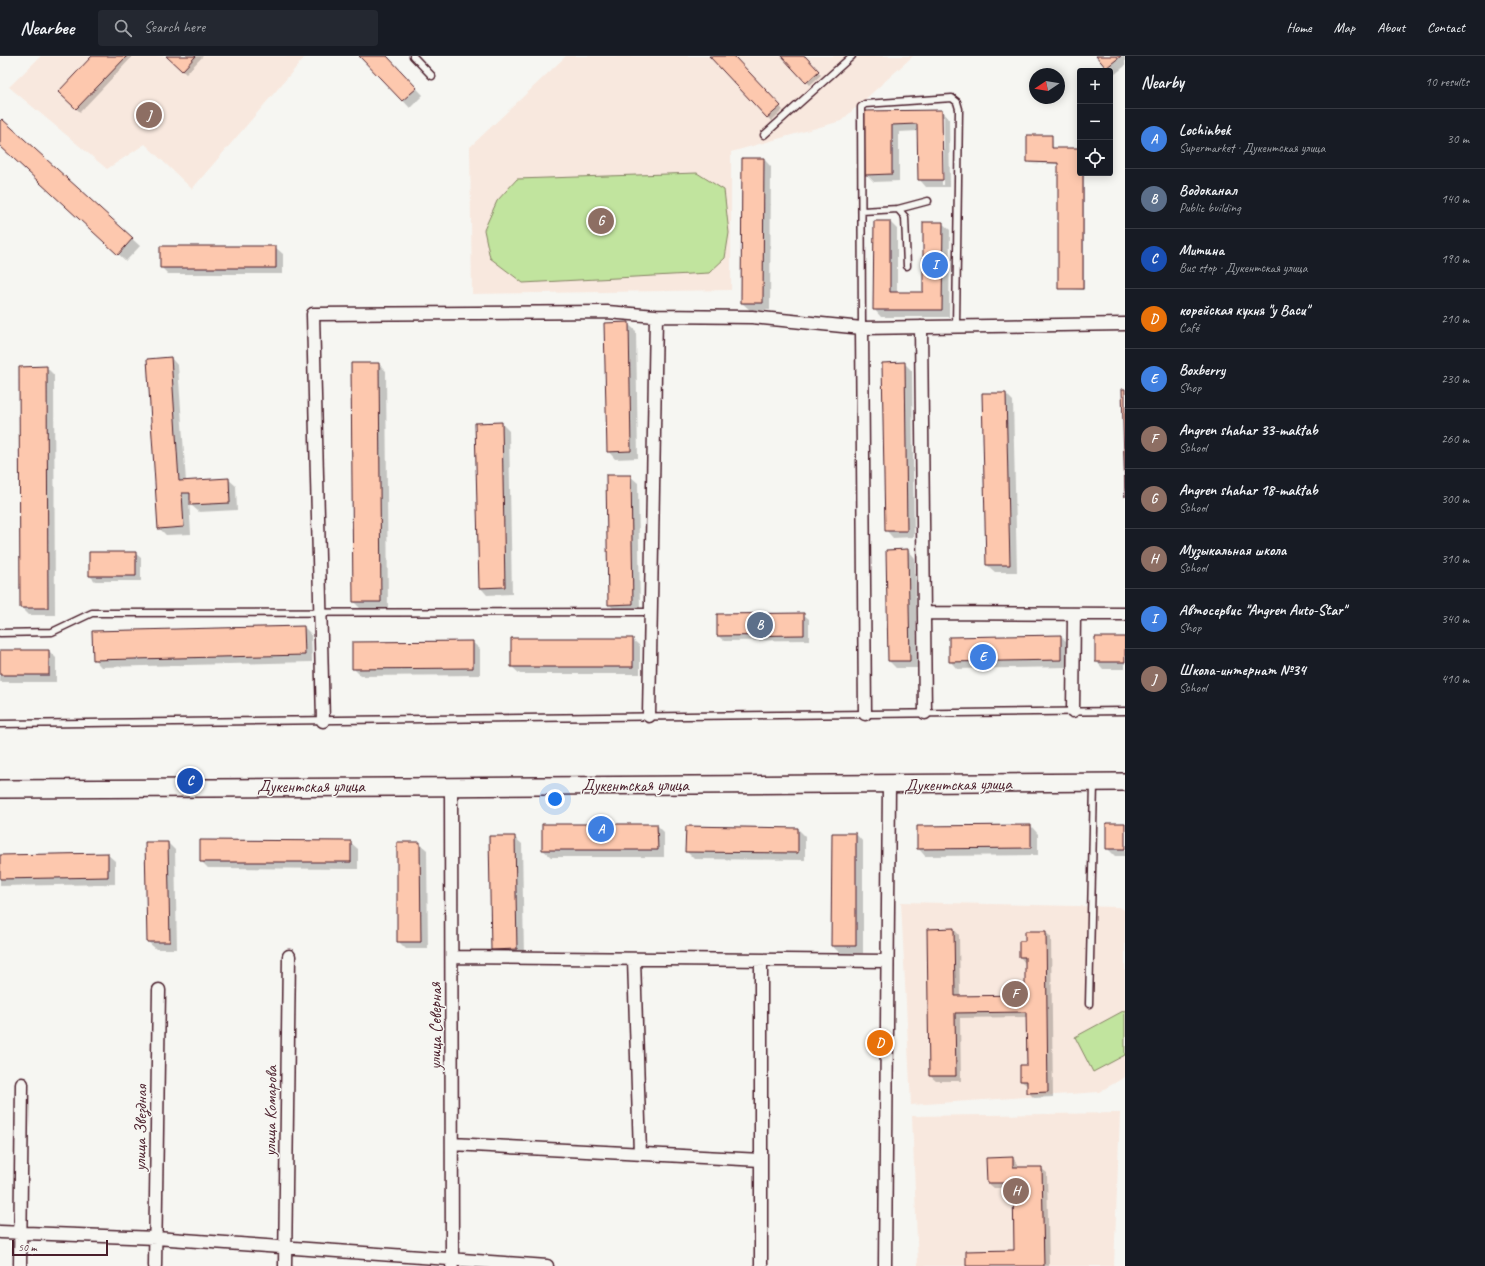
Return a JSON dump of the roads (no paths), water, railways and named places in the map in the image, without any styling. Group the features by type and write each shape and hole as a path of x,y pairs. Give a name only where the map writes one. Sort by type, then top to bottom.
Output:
{"main road":[{"name":"Дукентская улица","path":"0,789 451,785 889,785 1125,782"}],"street":[{"path":"323,721 313,314 607,312 656,316 752,317 862,328 1125,324"},
{"path":"649,716 656,316"},
{"path":"921,327 925,713"},
{"path":"862,328 865,714"},
{"path":"924,613 1125,614"},
{"path":"1073,711 1074,614"},
{"name":"улица Северная","path":"451,785 452,1262"},
{"path":"885,1266 889,785"},
{"name":"улица Комарова","path":"285,1266 289,956"},
{"path":"452,957 887,961"},
{"path":"634,959 640,1154"},
{"path":"761,960 761,1266"},
{"name":"улица Звездная","path":"155,1266 159,990"},
{"path":"20,1266 22,1084"},
{"path":"452,1144 761,1160"},
{"path":"0,1232 156,1238 286,1247 452,1262 547,1266"}],"lane":[{"path":"413,56 432,76"},
{"path":"764,135 852,56"},
{"path":"862,328 861,107 865,104 952,98 957,102 959,109 956,326"},
{"path":"862,211 898,208 928,201"},
{"path":"898,208 905,217 906,266"},
{"path":"0,633 52,632 92,613 651,612"},
{"path":"0,724 1125,710"},
{"path":"1089,1004 1094,782"}],"place":[{"name":"Школа-интернат №34","path":"149,115"},
{"name":"Angren shahar 18-maktab","path":"601,221"},
{"name":"Автосервис \"Angren Auto-Star\"","path":"935,265"},
{"name":"Водоканал","path":"760,625"},
{"name":"Boxberry","path":"983,657"},
{"name":"Митина","path":"190,781"},
{"name":"Lochinbek","path":"601,829"},
{"name":"Angren shahar 33-maktab","path":"1015,994"},
{"name":"корейская кухня \"у Васи\"","path":"880,1043"},
{"name":"Музыкальная школа","path":"1016,1191"}]}
